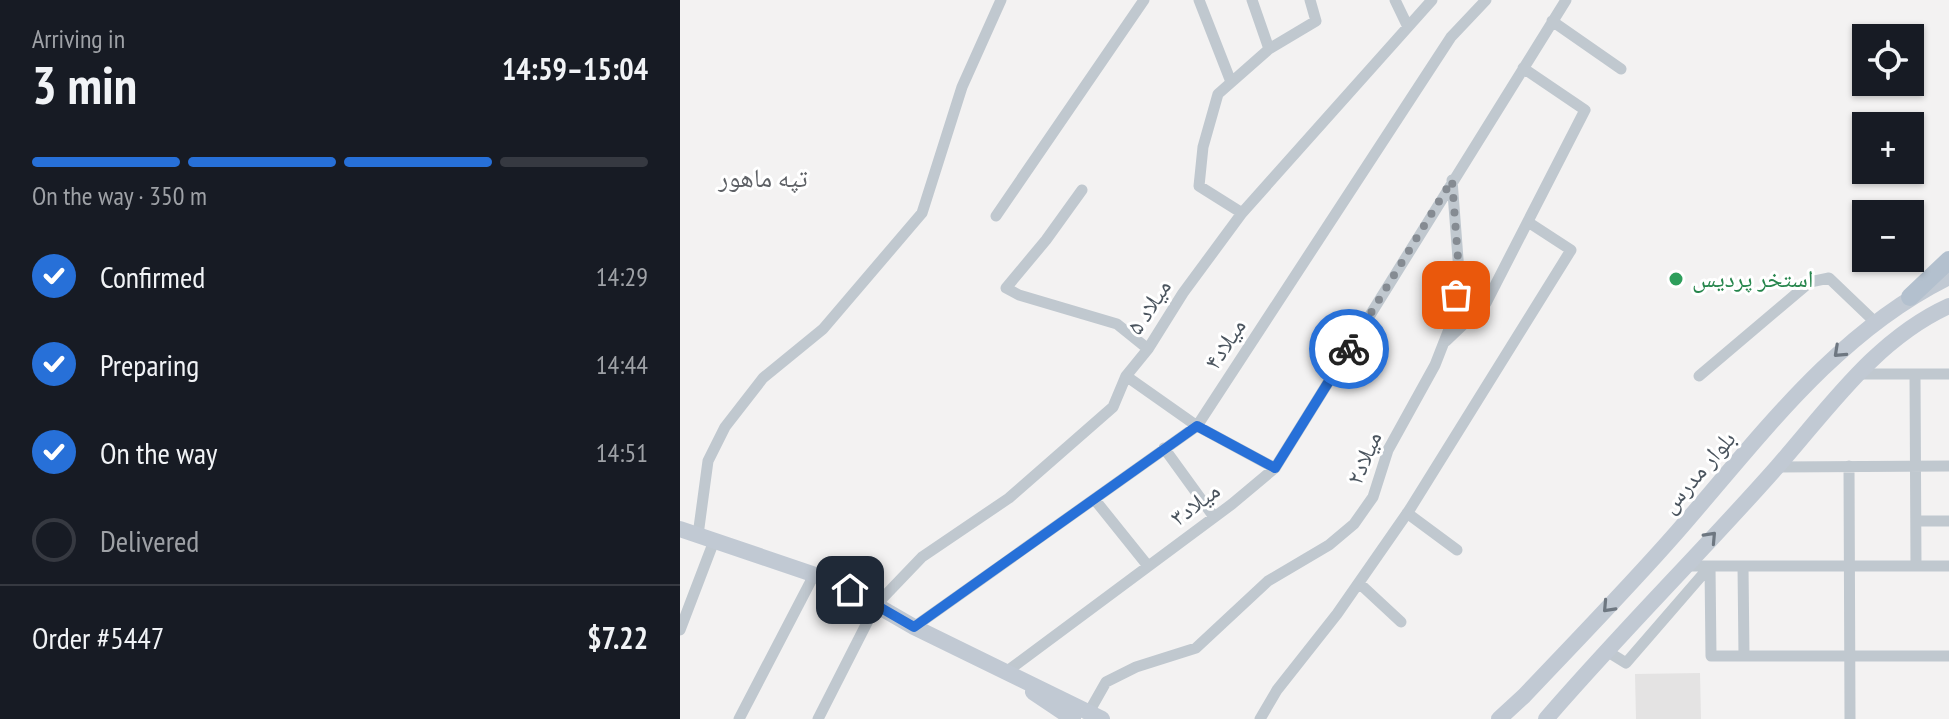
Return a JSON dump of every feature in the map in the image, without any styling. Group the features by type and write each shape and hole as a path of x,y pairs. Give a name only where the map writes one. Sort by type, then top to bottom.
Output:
{"main road":[{"path":"1910,297 1949,260"},
{"name":"بلوار مدرس","path":"1499,719 1637,576 1806,384 1875,322 1910,297 1949,277"},
{"path":"1546,719 1605,650 1777,467 1858,374 1903,333 1949,306"},
{"path":"680,529 836,582 914,627 1091,717"},
{"path":"1666,544 1667,557 1685,566"},
{"path":"1637,576 1646,572 1655,575 1660,583 1659,593"},
{"path":"1006,672 1073,719"}],"street":[{"path":"680,630 706,538 708,461 725,427 763,378 823,329 922,213 962,87 1001,0"},
{"path":"996,216 1144,0"},
{"path":"1199,0 1231,82"},
{"path":"1252,0 1269,49"},
{"path":"1242,213 1199,186 1203,147 1218,94 1269,49 1316,21 1310,0"},
{"path":"1395,0 1408,27"},
{"name":"میلاد ۵","path":"818,719 876,605 922,557 1009,498 1113,407 1126,376 1242,213 1432,0"},
{"name":"میلاد۴","path":"914,627 1197,426 1451,37 1486,0"},
{"name":"میلاد۳","path":"1006,672 1275,468 1566,0"},
{"path":"1552,21 1621,69"},
{"path":"1444,343 1486,303 1585,110 1523,68"},
{"name":"میلاد۲","path":"1091,717 1106,682 1136,667 1196,648 1268,581 1329,545 1354,524 1373,497 1388,450 1435,365 1453,319 1459,272 1452,180"},
{"path":"1082,190 1006,288 1019,295 1117,324 1148,349"},
{"path":"1260,719 1277,690 1359,583 1407,513 1571,250 1528,222"},
{"path":"1699,376 1810,282 1819,278 1829,278 1875,322"},
{"path":"1858,374 1949,374"},
{"path":"1915,374 1916,566"},
{"path":"1126,376 1197,426 1275,468"},
{"path":"1164,448 1214,517"},
{"path":"1849,466 1850,719"},
{"path":"1777,467 1949,466"},
{"path":"1095,500 1148,566"},
{"path":"1407,513 1457,550"},
{"path":"1916,521 1949,521"},
{"path":"1685,566 1949,566"},
{"path":"1605,650 1626,663 1710,566"},
{"path":"1710,566 1711,656 1949,656"},
{"path":"1743,566 1744,656"},
{"path":"739,719 814,575"},
{"path":"1359,583 1401,622"}],"shaded area":[{"path":"1700,673 1701,719 1636,719 1635,674"}],"way so far":[{"path":"1349,349 1452,180 1459,272 1456,295"}],"place":[{"name":"استخر پردیس","path":"1676,279"}],"district":[{"name":"تپه ماهور","path":"763,178"}],"route":[{"path":"850,590 914,627 1197,426 1275,468 1349,349"}]}
